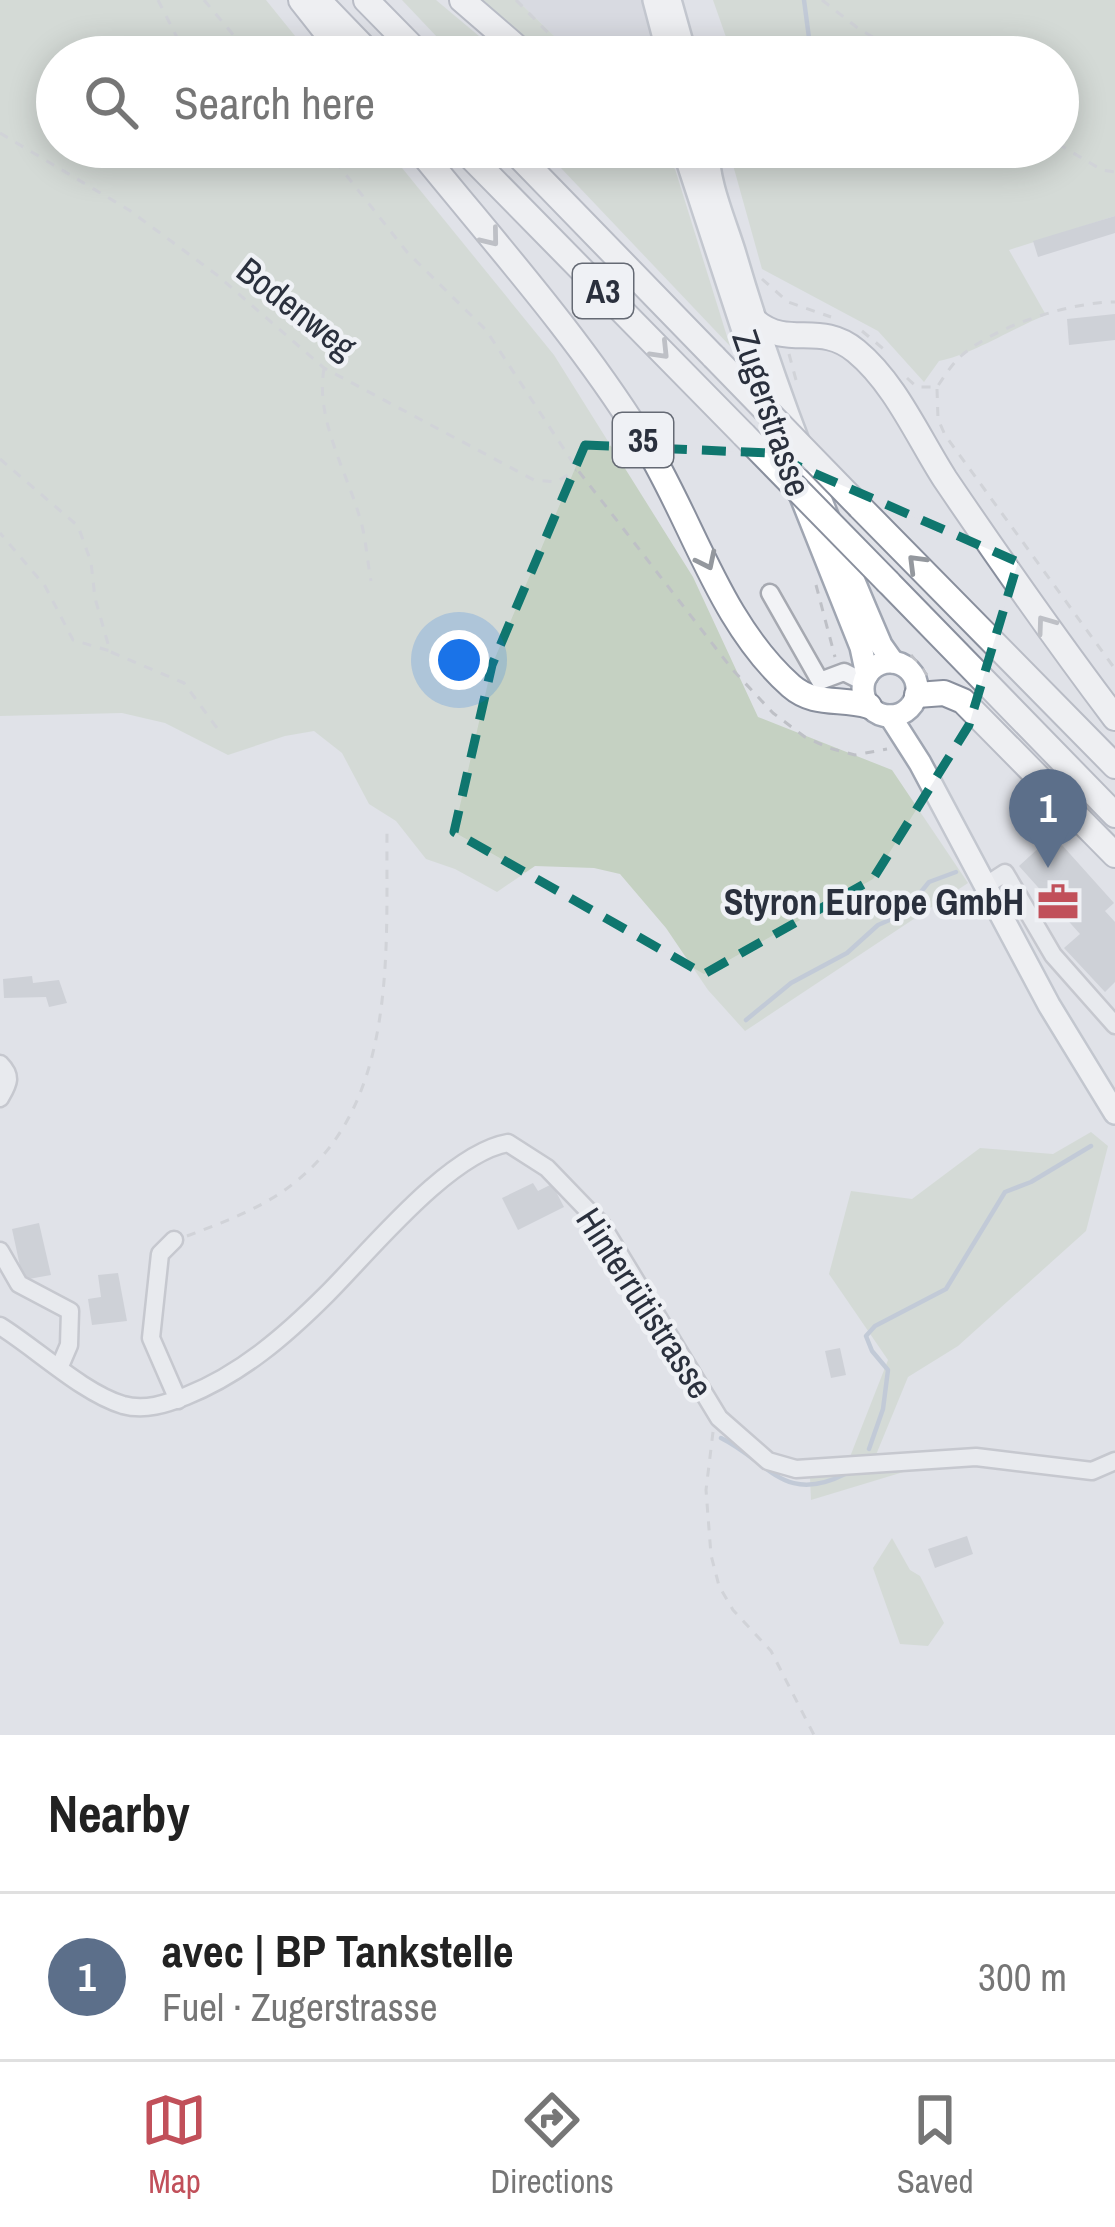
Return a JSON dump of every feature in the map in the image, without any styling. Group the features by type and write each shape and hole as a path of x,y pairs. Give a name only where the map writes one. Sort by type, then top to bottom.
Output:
{"highway":[{"path":"301,0 329,36"},
{"path":"318,0 353,36"},
{"path":"366,0 401,36"},
{"path":"461,0 503,36"},
{"name":"35","path":"434,168 626,414 675,495 736,620 755,648 808,697 885,698"},
{"name":"A3","path":"482,168 1115,815"},
{"name":"A3","path":"530,168 1115,766"},
{"path":"755,322 785,336 826,334 869,364 1011,576 1115,718"},
{"path":"885,698 944,692 963,701 1115,855"}],"main road":[{"path":"654,0 663,36"},
{"path":"670,0 680,36"},
{"name":"Zugerstrasse","path":"689,168 782,449 861,647 913,755 1049,1005 1115,1113"},
{"name":"Zugerstrasse","path":"710,168 755,322 850,571 881,645 893,662 915,677 885,698"},
{"path":"885,698 878,664 893,662"}],"lane":[{"path":"770,593 820,681 844,672 885,698"},
{"path":"985,886 1005,873 1053,955 1115,1025"},
{"path":"0,1064 9,1081 0,1098"},
{"name":"Hinterrütistrasse","path":"0,1326 123,1405 149,1408 178,1400 262,1354 447,1177 488,1147 508,1143 547,1168 601,1224 719,1418 768,1461 796,1468 976,1457 1092,1471 1115,1461"},
{"path":"174,1240 160,1254 152,1338 178,1400"},
{"path":"0,1251 19,1284 70,1311 69,1345 60,1366"}],"path":[{"path":"158,0 176,36"},
{"path":"204,0 235,36"},
{"path":"516,0 551,36"},
{"path":"823,0 871,36"},
{"name":"Bodenweg","path":"0,133 36,155"},
{"path":"1079,156 1115,172"},
{"name":"Bodenweg","path":"58,168 128,210 217,275 324,368 534,480 556,482 577,469"},
{"path":"341,168 407,252 486,330 577,469 732,669 773,713 805,736 855,755 913,755"},
{"path":"752,269 788,302 843,322"},
{"path":"1115,302 1078,303 998,335 959,358 937,387 935,404 944,435 1115,669"},
{"path":"799,394 785,336 789,317 804,309"},
{"path":"865,332 917,387 937,387"},
{"path":"324,368 321,387 332,441 359,516 371,581"},
{"path":"0,459 77,526 92,562 95,598 110,651"},
{"path":"0,533 45,586 73,640 184,683 222,735"},
{"path":"174,1240 241,1215 293,1184 330,1149 353,1112 367,1079 378,1025 386,946 387,832"},
{"path":"719,1418 710,1437 706,1490 711,1555 719,1586 733,1610 771,1651 814,1735"}],"highlighted area":[{"path":"585,445 768,453 1018,562 969,725 873,879 704,974 454,832 492,665"}],"shaded area":[{"path":"517,0 644,0 654,36 554,36"}],"green space":[{"path":"0,0 266,0 295,36 36,36 36,168 402,168 554,355 693,577 758,717 892,770 968,883 745,1031 620,874 535,866 497,892 426,859 396,821 369,804 342,753 314,731 228,755 165,723 122,713 0,716"},
{"path":"402,0 436,0 479,36 436,36"},
{"path":"480,0 517,0 554,36 522,36"},
{"path":"713,0 1115,0 1115,216 1009,250 1046,315 939,361 924,382 878,331 762,269 734,168 1079,168 1079,36 726,36"},
{"path":"561,168 675,169 730,346"},
{"path":"1091,1132 1108,1146 1086,1231 958,1346 908,1377 871,1467 910,1470 811,1500 810,1478 846,1467 888,1360 829,1274 851,1191 912,1199 980,1148 1053,1154"},
{"path":"892,1538 910,1570 920,1576 944,1623 928,1646 900,1644 873,1568"}],"building":[{"path":"1115,216 1115,233 1038,257 1033,241"},
{"path":"1115,314 1115,340 1069,345 1067,319"},
{"path":"1053,835 1114,903 1105,911 1115,922 1115,982 1105,992 1064,948 1080,934 1019,866"},
{"path":"32,976 33,983 59,980 67,1003 49,1007 46,997 4,998 3,979"},
{"path":"533,1183 538,1191 552,1184 564,1207 518,1230 502,1198"},
{"path":"39,1223 51,1275 23,1280 12,1229"},
{"path":"118,1273 127,1321 92,1325 88,1299 101,1297 98,1275"},
{"path":"840,1348 846,1375 831,1378 825,1351"},
{"path":"967,1536 973,1554 935,1568 928,1549"}],"waterway":[{"path":"804,0 809,36"},
{"path":"746,1020 791,983 847,953 878,925 903,914 929,882 956,872"},
{"path":"869,1449 883,1409 888,1370 866,1336 875,1326 946,1289 1005,1192 1091,1146"},
{"path":"721,1438 792,1483 807,1485 845,1474"}],"place":[{"name":"avec | BP Tankstelle","path":"1048,868"},
{"name":"Styron Europe GmbH","path":"1058,902"}]}
